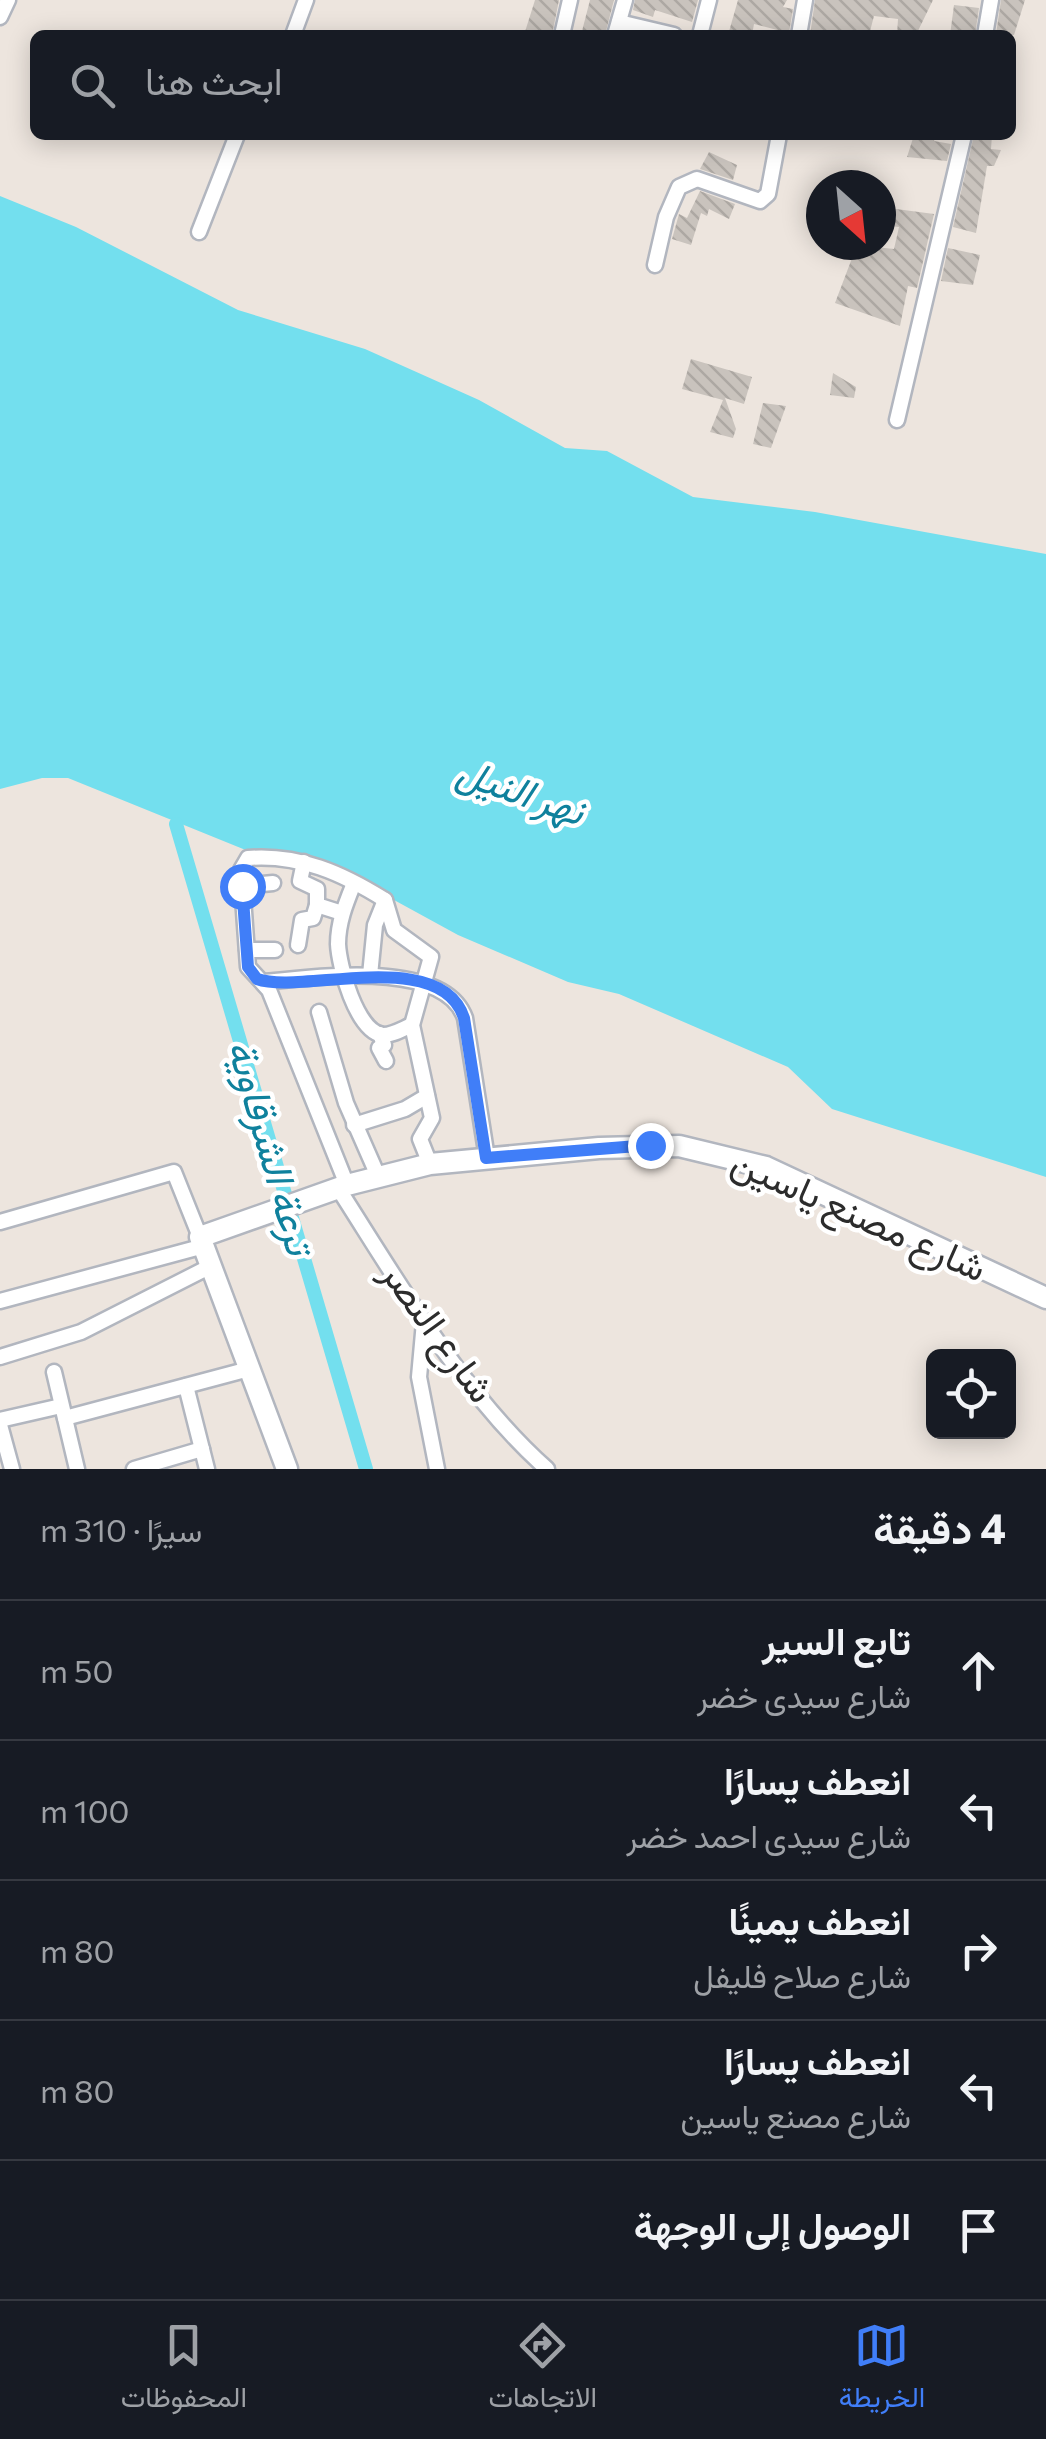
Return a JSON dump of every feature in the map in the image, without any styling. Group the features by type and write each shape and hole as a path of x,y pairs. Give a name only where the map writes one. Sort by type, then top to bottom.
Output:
{"main road":[{"name":"شارع مصنع ياسين","path":"205,1250 251,1219 378,1176 430,1164 650,1145 738,1157 1046,1298"},
{"path":"205,1250 287,1469"}],"street":[{"path":"0,17 8,0"},
{"path":"295,30 306,0"},
{"path":"563,30 570,0"},
{"path":"617,29 625,0"},
{"path":"701,30 708,0"},
{"path":"799,30 805,0"},
{"path":"985,30 991,0"},
{"path":"199,232 235,140"},
{"path":"655,265 666,217 684,182 697,179 754,201 768,194 779,140"},
{"path":"897,420 963,140"},
{"path":"275,950 247,950 244,860 270,857 304,862 354,882 385,900 394,930 429,954 432,964 412,1025 432,1118 420,1138 430,1164"},
{"path":"298,945 302,920 313,918 317,905 317,889 300,882 304,862"},
{"path":"354,882 342,914 338,945 343,976 362,1018 380,1034 384,1045 379,1048 386,1061"},
{"path":"242,886 273,883"},
{"path":"370,975 373,938 385,900"},
{"path":"317,905 342,914"},
{"name":"شارع النصر","path":"247,950 252,974 263,982 318,1113 342,1186 424,1322 510,1431 547,1469"},
{"path":"263,982 370,975 424,985 448,995 462,1009 486,1158"},
{"path":"319,1012 346,1103 378,1176"},
{"path":"380,1034 412,1025"},
{"path":"354,1124 392,1114 427,1096"},
{"path":"318,1113 346,1103"},
{"path":"0,1222 174,1172 205,1250"},
{"path":"0,1301 205,1250"},
{"path":"0,1357 81,1332 205,1250"},
{"path":"424,1322 419,1377 437,1469"},
{"path":"12,1469 0,1422 186,1386 250,1368"},
{"path":"54,1372 77,1469"},
{"path":"186,1386 207,1469"},
{"path":"134,1469 202,1449"}],"water":[{"name":"نهر النيل","path":"0,196 76,227 238,310 365,349 479,400 565,448 607,451 693,497 815,512 1046,554 1046,1177 832,1109 788,1067 619,994 568,982 458,935 341,871 300,854 253,853 68,778 42,778 0,789"}],"building":[{"path":"535,0 559,0 553,30 526,30"},
{"path":"590,0 614,0 606,30 582,30"},
{"path":"635,0 698,0 692,22 655,10 653,17 633,10"},
{"path":"738,0 787,0 783,7 793,9 790,30 754,24 753,30 729,30"},
{"path":"815,0 933,0 918,30 897,30 898,19 874,16 870,30 811,30"},
{"path":"1001,0 1025,0 1016,30 997,30"},
{"path":"954,5 979,8 976,30 951,30"},
{"path":"912,140 951,144 947,161 907,157"},
{"path":"973,140 992,140 991,149 1001,150 994,166 987,166 976,233 953,227"},
{"path":"709,152 737,165 733,180 700,169"},
{"path":"700,191 735,204 729,219 709,209 707,216 701,213 691,245 672,239 679,214 687,218"},
{"path":"896,209 934,214 917,288 908,286 900,326 835,303 851,260 896,260"},
{"path":"948,248 980,255 973,285 941,281"},
{"path":"691,359 752,377 744,404 725,398 736,429 733,438 710,432 723,400 682,389"},
{"path":"833,373 856,387 854,398 830,395"},
{"path":"763,403 786,406 771,448 753,444"}],"waterway":[{"name":"ترعة الشرقاوية","path":"176,824 366,1469"}],"route":[{"path":"242,886 248,967 257,979 263,982 370,975 424,985 456,1001 464,1018 486,1158 650,1145"}]}
